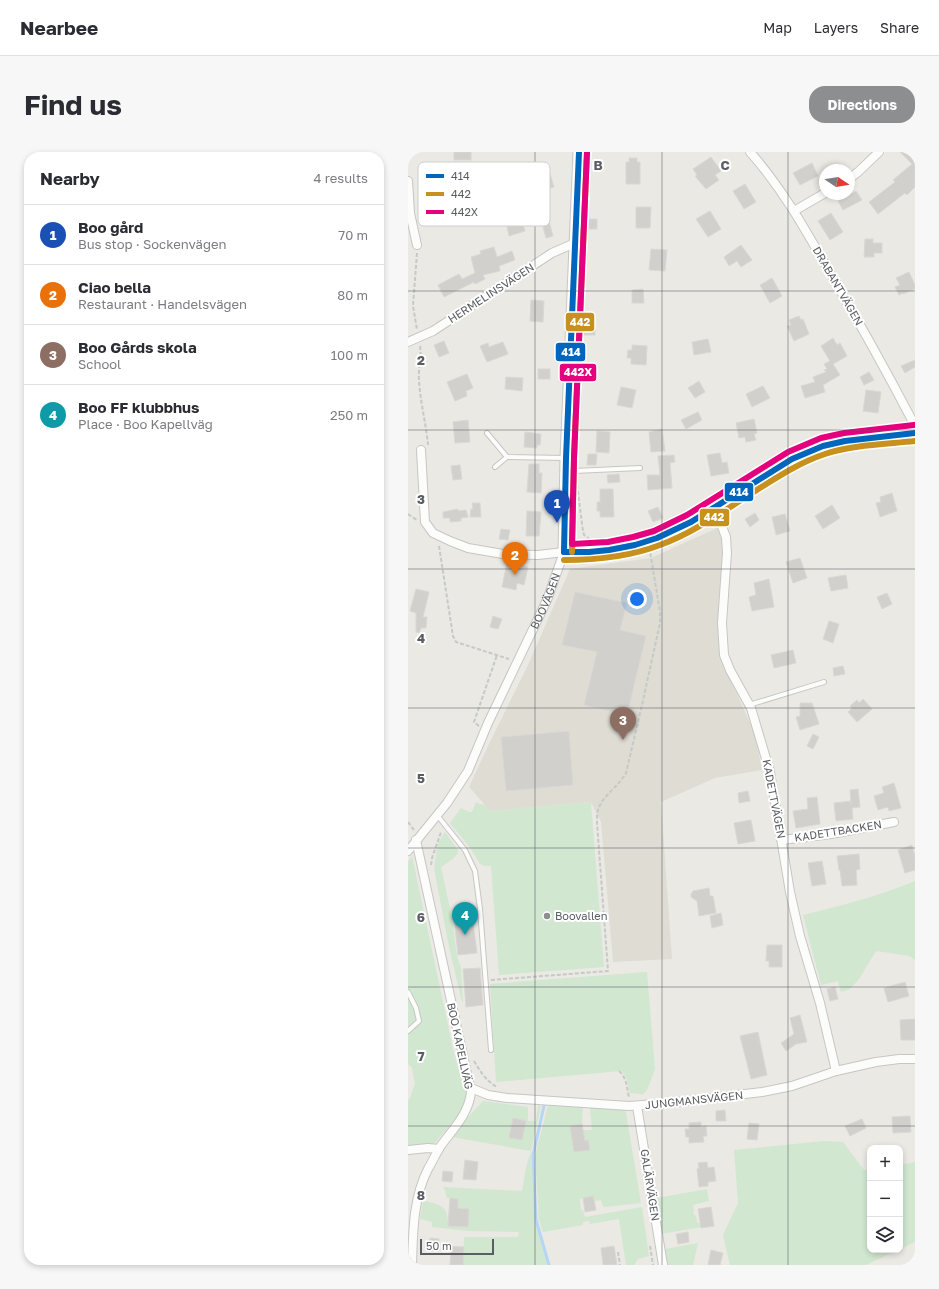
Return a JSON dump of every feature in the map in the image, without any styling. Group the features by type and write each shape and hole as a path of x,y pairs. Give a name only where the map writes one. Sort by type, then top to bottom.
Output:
{"street":[{"path":"564,552 566,520 566,458 579,152"},
{"name":"DRABANTVÄGEN","path":"750,152 774,182 794,211 867,335 915,426"},
{"path":"855,174 879,152"},
{"path":"408,181 410,213 418,244"},
{"path":"794,211 819,196"},
{"name":"HERMELINSVÄGEN","path":"408,342 433,331 552,253 575,243"},
{"path":"425,448 425,522 433,533 468,548 503,554 538,555 609,550 635,545 657,538 691,522 792,459 808,452 823,446 845,441 915,433"},
{"name":"KADETTVÄGEN","path":"713,508 726,537 727,553 722,623 724,655 730,670 749,705 770,772 786,872 799,930 820,1003 836,1072"},
{"name":"BOOVÄGEN","path":"408,851 459,787 468,771 488,723 547,600 564,552"},
{"name":"KADETTBACKEN","path":"782,840 831,834 894,822"},
{"name":"BOO KAPELLVÄG","path":"412,1265 414,1211 423,1180 439,1149 467,1108 470,1100 471,1088 416,840"},
{"name":"JUNGMANSVÄGEN","path":"471,1088 488,1095 507,1098 637,1106 762,1092 792,1086 836,1072 889,1060 915,1059"},
{"name":"GALÄRVÄGEN","path":"637,1106 663,1265"},
{"path":"408,1150 428,1148 439,1149"}],"lane":[{"path":"487,433 507,457"},
{"path":"495,466 507,457 566,458"},
{"path":"566,474 574,471 640,468"},
{"path":"749,705 824,682"},
{"path":"437,815 465,850 475,871 480,909 491,1050"},
{"path":"408,992 416,1008 419,1021 408,1031"}],"path":[{"path":"418,244 413,306 422,356 419,379 427,429 425,448"},
{"path":"433,533 440,548 453,636 456,642 518,662"},
{"path":"486,980 608,971 597,823 598,809 610,790 626,773 660,623 660,612 649,549"},
{"path":"478,730 480,727 474,722 497,655"},
{"path":"619,1071 626,1081 629,1099"},
{"path":"618,1252 620,1265"}],"shaded area":[{"path":"717,528 723,541 718,644 727,672 755,734 762,770 715,778 661,802 672,959 613,962 601,822 591,802 489,811 469,787 528,665 570,569 651,558"}],"green space":[{"name":"Boovallen","path":"476,802 485,805 489,811 591,802 604,967 499,975 491,866 480,864 471,849 450,823 461,808 472,812"},
{"path":"445,832 458,850 458,853 454,858 441,867 452,918 457,956 461,968 463,1003 449,947 434,868 438,843"},
{"path":"412,856 453,1049 466,1093 464,1105 457,1117 434,1144 408,1146 408,1100 415,1084 412,1068 408,1064 408,862"},
{"path":"915,881 915,960 910,956 876,951 859,979 850,989 841,992 838,981 821,985 803,915 859,900"},
{"path":"647,972 655,1069 647,1090 643,1094 630,1093 626,1078 621,1071 496,1082 490,984"},
{"path":"483,1101 528,1107 528,1121 536,1121 538,1105 541,1106 531,1151 452,1137 457,1129","holes":["513,1119 525,1121 522,1140 510,1138"]},
{"path":"548,1105 583,1106 582,1124 570,1126 574,1152 590,1150 588,1141 585,1141 583,1130 592,1130 590,1107 624,1110 626,1113 641,1203 604,1207 601,1200 594,1201 593,1196 580,1199 581,1210 583,1210 585,1217 642,1207 649,1256 638,1259 634,1265 626,1265 619,1219 590,1224 589,1221 583,1222 583,1225 543,1232 539,1220 535,1156"},
{"path":"824,1141 843,1142 864,1170 867,1170 867,1253 892,1253 866,1265 730,1265 723,1235 738,1203 734,1150"},
{"path":"531,1151 535,1221 548,1265 463,1265 464,1237 518,1237 519,1232 468,1231 432,1227 432,1222 420,1219 423,1201 439,1205 445,1210 448,1219 448,1226 468,1227 469,1209 454,1208 458,1205 458,1199 447,1198 443,1187 522,1191 526,1167"},
{"path":"915,1162 915,1242 903,1248 903,1181 903,1164"},
{"path":"707,1189 709,1201 693,1205 694,1216 696,1215 697,1223 700,1223 701,1227 662,1234 657,1198"},
{"path":"698,1243 693,1265 668,1265 665,1249"}],"building":[{"path":"454,152 471,152 471,160 454,160"},
{"path":"900,152 911,152 915,156 915,187 907,195 905,193 878,214 869,202 895,182 893,180 912,164"},
{"path":"711,157 721,171 715,175 719,180 706,189 695,176 697,175 693,169"},
{"path":"629,158 637,158 637,162 640,162 640,184 626,184 626,162 629,162"},
{"path":"812,163 818,176 800,185 793,173"},
{"path":"550,174 554,187 550,188"},
{"path":"745,184 756,202 744,209 733,191"},
{"path":"855,192 862,200 843,210 838,201 855,200"},
{"path":"636,207 651,207 650,228 636,228"},
{"path":"710,211 721,229 708,237 696,219"},
{"path":"831,213 843,232 830,240 818,221"},
{"path":"586,219 597,219 597,229 587,229"},
{"path":"550,225 553,236 546,238 543,226 550,226"},
{"path":"524,226 525,231 509,236 507,227"},
{"path":"865,239 873,239 873,243 882,243 882,253 874,253 874,257 864,257"},
{"path":"741,245 752,260 741,267 737,261 729,266 724,257"},
{"path":"494,247 497,257 512,251 515,260 499,266 500,271 483,275 485,279 475,284 474,282 444,297 438,285 459,274 462,279 475,273 471,257 481,254 480,251"},
{"path":"651,249 667,250 665,271 649,270"},
{"path":"909,272 915,285 915,289 899,295 895,287 900,285 896,278"},
{"path":"772,278 782,296 770,303 760,285"},
{"path":"643,289 644,303 632,303 632,290"},
{"path":"531,300 544,301 543,322 530,321"},
{"path":"799,316 801,320 803,319 809,334 794,341 787,326 791,325 789,320"},
{"path":"582,324 595,324 595,335 582,335"},
{"path":"833,338 837,345 840,343 847,356 833,364 840,375 823,385 825,392 805,398 801,386 815,382 813,377 826,372 824,370 827,369 824,364 830,361 821,346"},
{"path":"708,339 711,352 694,355 692,342"},
{"path":"444,341 449,353 439,357 434,345"},
{"path":"503,342 508,354 487,362 480,346 488,343 489,347"},
{"path":"632,345 647,346 646,365 631,364 631,358 627,358 628,350 632,350"},
{"path":"915,360 915,367 905,373 901,366"},
{"path":"538,369 550,369 550,379 538,379"},
{"path":"869,372 874,380 864,385 860,377"},
{"path":"467,374 473,388 466,391 467,396 455,401 447,382"},
{"path":"506,377 523,378 522,391 505,389"},
{"path":"699,381 705,392 695,398 688,388"},
{"path":"763,386 770,398 752,407 746,394"},
{"path":"621,387 636,390 632,408 617,405"},
{"path":"866,390 881,392 878,413 863,411"},
{"path":"698,412 702,420 686,429 681,420"},
{"path":"754,419 757,433 754,434 756,440 746,442 745,437 739,438 736,423"},
{"path":"468,420 470,442 455,443 453,422"},
{"path":"662,429 665,451 651,452 649,432"},
{"path":"597,431 610,432 609,453 596,452"},
{"path":"525,432 541,434 540,445 537,445 537,448 524,447"},
{"path":"720,453 722,463 727,462 729,473 711,476 707,455"},
{"path":"588,454 597,454 596,465 587,465"},
{"path":"674,455 675,462 670,463 672,488 648,490 647,475 660,475 658,456"},
{"path":"529,464 539,464 539,473 542,473 541,493 527,492"},
{"path":"460,465 462,479 453,480 451,466"},
{"path":"619,474 620,482 608,483 607,475"},
{"path":"600,489 613,489 614,517 600,517 600,511 597,511 597,502 600,502"},
{"path":"892,493 897,511 880,517 876,503 881,502 880,497"},
{"path":"472,503 480,503 481,517 470,517 471,509 473,509"},
{"path":"832,505 840,518 823,529 815,516"},
{"path":"658,507 663,518 653,522 648,511"},
{"path":"458,509 458,511 466,510 468,517 461,518 461,521 450,522 450,518 443,518 443,512"},
{"path":"527,511 541,512 539,536 526,536"},
{"path":"755,513 759,520 750,527 745,519"},
{"path":"785,514 790,531 776,535 772,517"},
{"path":"501,529 510,530 508,540 499,539"},
{"path":"800,558 807,578 793,583 786,562"},
{"path":"507,563 528,567 524,585 517,583 516,590 502,587"},
{"path":"846,575 848,588 831,591 828,578"},
{"path":"769,579 774,607 752,611 749,597 756,595 754,583"},
{"path":"416,589 429,592 423,617 427,617 426,628 421,628 419,633 416,632 416,613 410,611"},
{"path":"575,592 627,603 620,630 646,636 627,715 584,705 597,652 562,645"},
{"path":"887,593 892,604 882,609 877,597"},
{"path":"493,616 502,619 498,629 490,627"},
{"path":"829,621 839,624 833,643 823,639"},
{"path":"793,650 796,663 774,668 771,655"},
{"path":"843,666 845,674 834,676 833,668"},
{"path":"863,699 872,709 857,722 848,712 852,708 850,706 857,700 859,703"},
{"path":"800,703 812,703 819,724 800,730 796,717 800,716"},
{"path":"569,731 573,785 506,791 501,737"},
{"path":"813,734 819,737 813,749 807,746"},
{"path":"894,783 901,808 889,811 888,807 878,810 874,796 884,793 882,787"},
{"path":"858,789 860,807 852,808 853,819 836,821 834,803 851,801 850,790"},
{"path":"748,791 750,801 739,803 738,793"},
{"path":"817,797 820,824 796,828 793,811 808,809 807,798"},
{"path":"751,820 755,841 738,844 734,823"},
{"path":"912,845 915,856 915,870 905,873 898,850"},
{"path":"859,854 860,869 856,870 857,885 842,886 837,856"},
{"path":"822,861 826,884 812,886 808,863"},
{"path":"709,888 710,896 713,896 716,913 699,916 697,901 691,897 691,894 693,891"},
{"path":"721,913 723,925 712,928 710,916"},
{"path":"472,916 477,953 458,955 454,918"},
{"path":"767,945 782,945 782,967 769,967 769,961 766,961"},
{"path":"480,968 483,1005 466,1007 463,969"},
{"path":"905,982 909,996 888,1002 884,988"},
{"path":"835,987 838,999 830,1001 827,989"},
{"path":"800,1015 807,1042 796,1044 786,1051 781,1043 794,1034 790,1018"},
{"path":"915,1019 915,1040 901,1040 900,1020"},
{"path":"758,1032 767,1075 751,1079 740,1036"},
{"path":"725,1110 726,1121 716,1121 716,1111"},
{"path":"910,1116 911,1132 893,1133 892,1117"},
{"path":"513,1118 526,1121 522,1140 509,1138"},
{"path":"862,1119 866,1128 850,1136 845,1126"},
{"path":"701,1122 701,1127 706,1126 707,1136 703,1136 704,1142 689,1143 689,1137 686,1137 685,1129 689,1129 689,1123"},
{"path":"749,1123 759,1124 757,1140 747,1139"},
{"path":"582,1124 585,1141 588,1140 590,1150 574,1152 570,1126"},
{"path":"465,1160 478,1162 476,1180 463,1179"},
{"path":"707,1162 708,1168 714,1167 716,1181 708,1182 708,1186 699,1187 697,1169 699,1168 698,1163"},
{"path":"443,1171 453,1172 452,1182 442,1181"},
{"path":"593,1196 596,1210 585,1212 583,1198"},
{"path":"450,1198 458,1199 458,1208 469,1209 468,1227 448,1226"},
{"path":"711,1207 714,1226 701,1228 698,1209"},
{"path":"688,1232 689,1242 678,1244 676,1234"},
{"path":"430,1238 439,1239 438,1251 429,1250"},
{"path":"451,1246 464,1247 463,1265 450,1265"},
{"path":"614,1246 617,1265 603,1265 601,1248"},
{"path":"711,1250 723,1253 720,1265 708,1265"}],"waterway":[{"path":"544,1106 533,1155 536,1220 549,1265"}],"transit line":[{"name":"414","path":"564,552 566,458 579,152"},
{"name":"442","path":"572,552 574,458 587,152"},
{"name":"442X","path":"587,152 574,458 572,544 608,542 654,531 687,515 788,452 821,438 844,433 914,425"},
{"name":"414","path":"564,552 609,550 635,545 657,538 691,522 792,459 823,446 845,441 915,433"},
{"name":"442","path":"564,560 625,555 648,549 672,540 718,515 796,466 825,454 869,445 915,441"}],"place":[{"name":"Boo gård","path":"557,523"},
{"name":"Ciao bella","path":"515,575"},
{"name":"Boo Gårds skola","path":"623,740"},
{"name":"Boovallen","path":"547,916"},
{"name":"Boo FF klubbhus","path":"465,935"}]}
